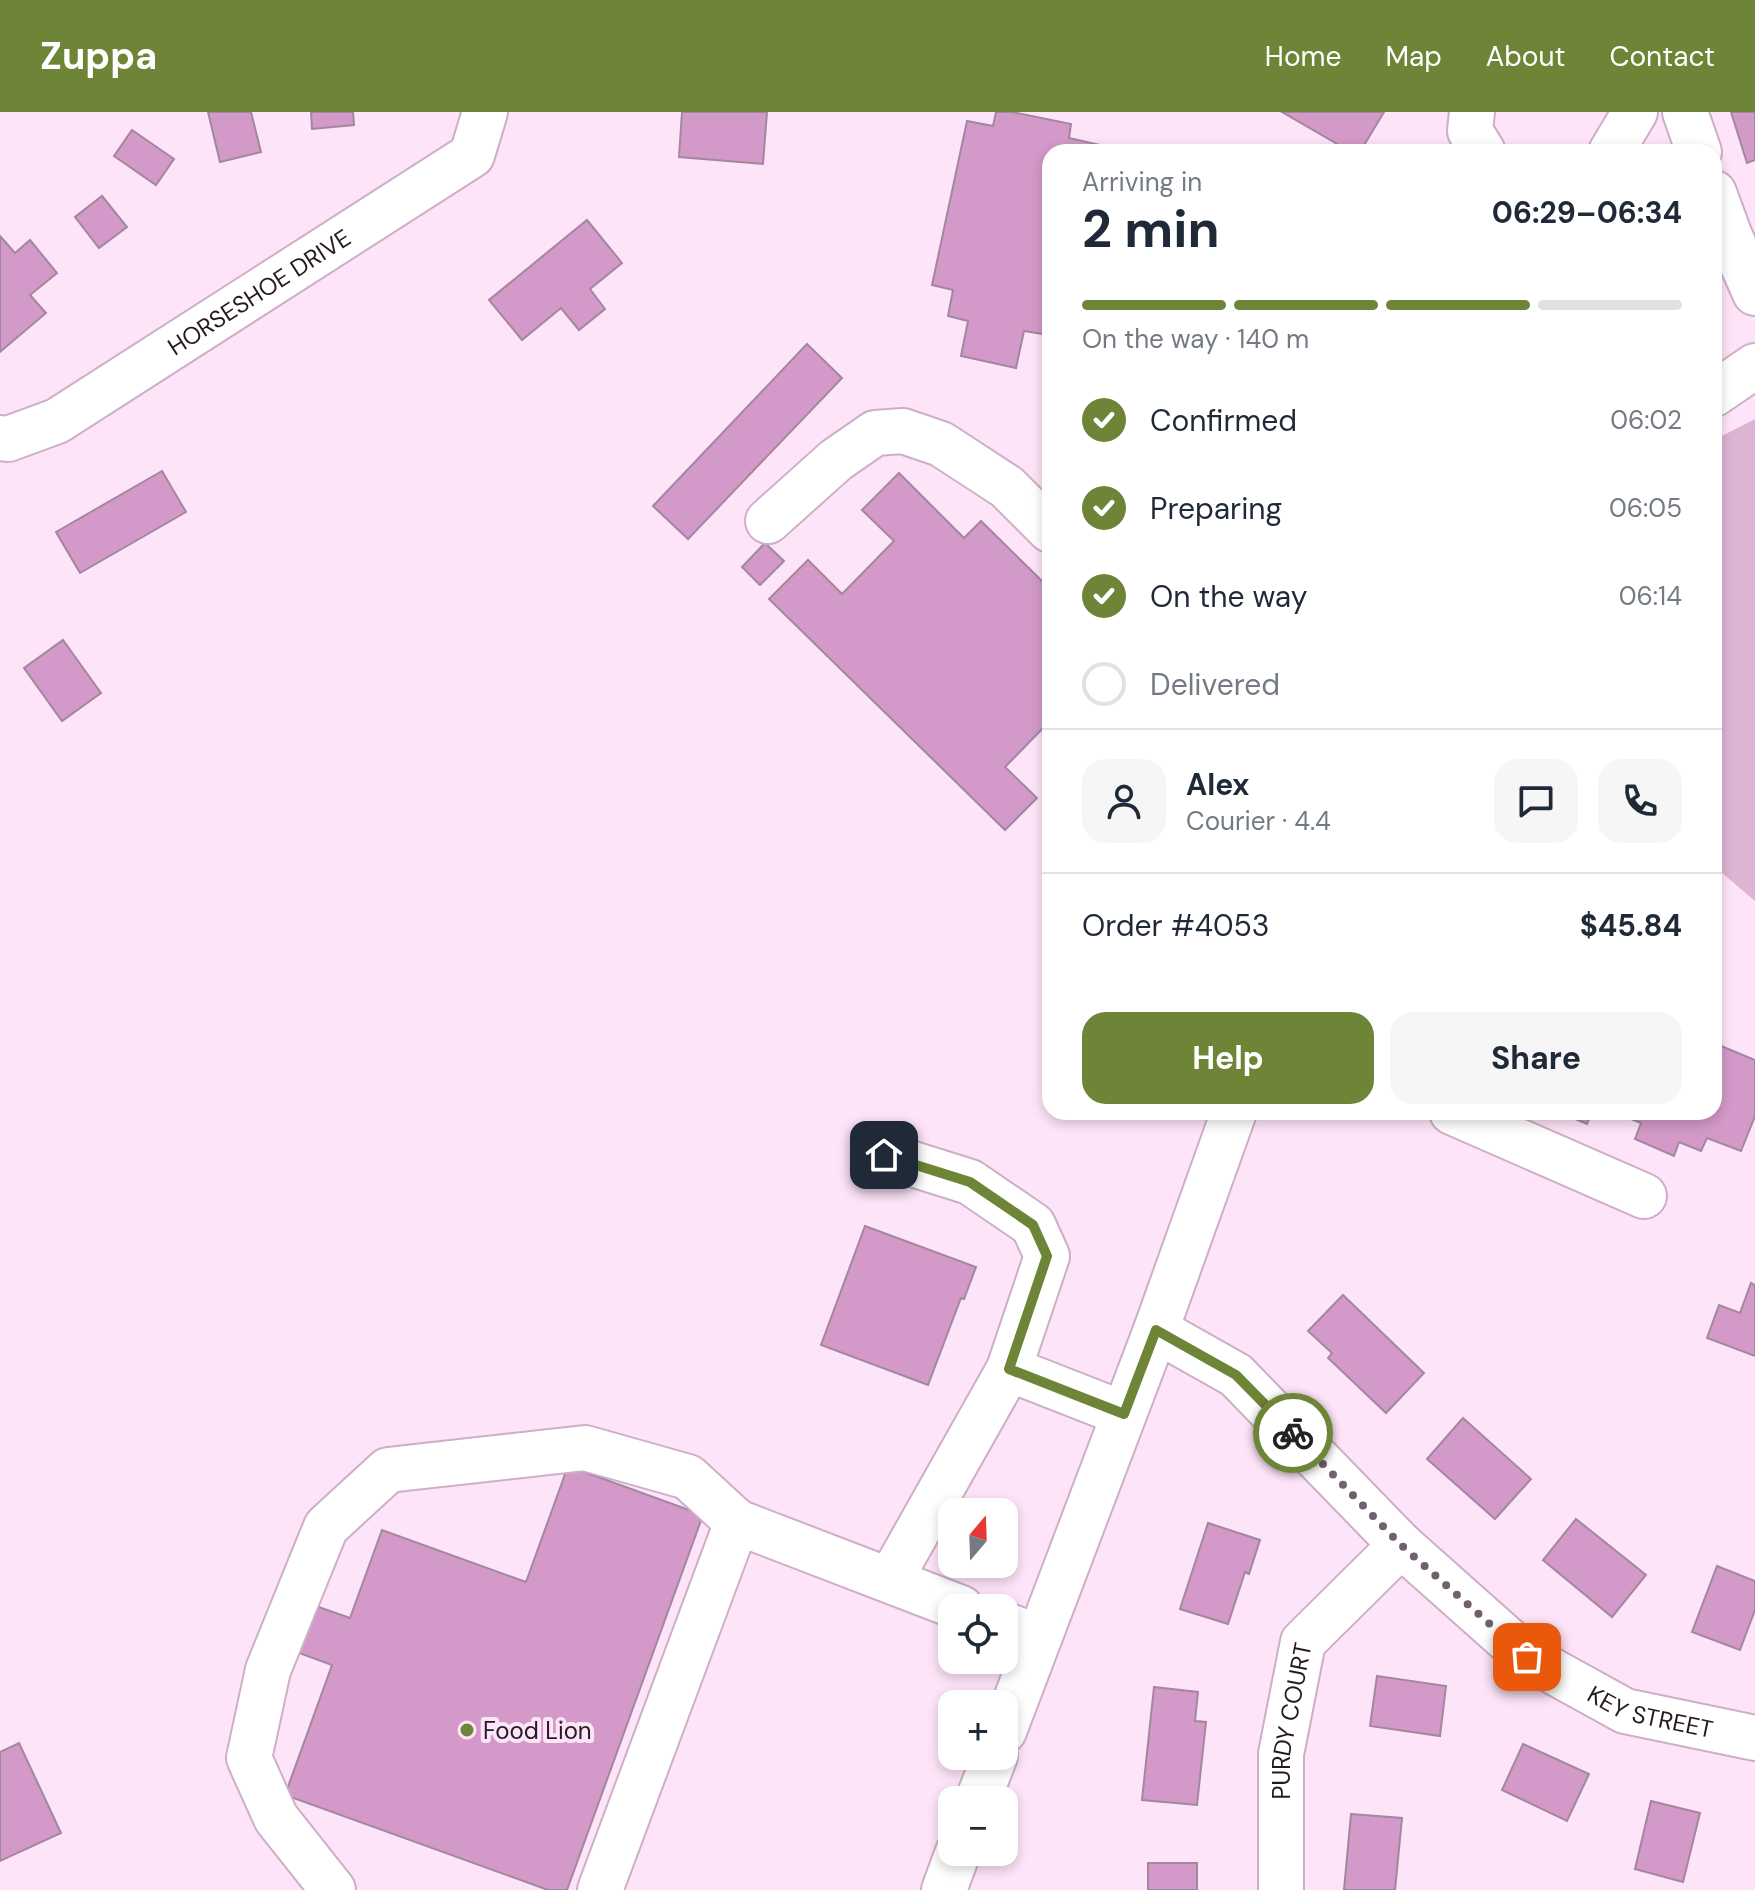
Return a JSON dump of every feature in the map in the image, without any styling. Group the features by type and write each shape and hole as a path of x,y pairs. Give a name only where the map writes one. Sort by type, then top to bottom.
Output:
{"main road":[{"name":"HORSESHOE DRIVE","path":"0,438 8,439 57,421 472,155 485,112"},
{"path":"1472,112 1470,131 1478,144"},
{"path":"1616,144 1635,112"},
{"path":"1685,112 1696,144"},
{"path":"1722,203 1742,228 1755,293"},
{"path":"1722,389 1755,366"},
{"path":"768,521 836,460 875,433 903,431 941,444 1007,487 1042,522"},
{"path":"1011,1690 1022,1631 1124,1414 1231,1120"},
{"path":"1470,1120 1644,1196"},
{"path":"884,1155 970,1182 1033,1225 1047,1256 1009,1369 890,1580"},
{"name":"KEY STREET","path":"1156,1330 1236,1375 1401,1545 1527,1657 1625,1711 1755,1738"},
{"path":"1009,1369 1124,1414"},
{"path":"333,1890 276,1818 249,1758 268,1670 326,1527 388,1470 585,1448 688,1477 737,1522 938,1599"},
{"path":"600,1890 737,1522"},
{"name":"PURDY COURT","path":"1281,1890 1281,1754 1303,1642 1401,1545"},
{"path":"944,1890 953,1866"}],"shaded area":[{"path":"1755,419 1755,901 1722,873 1722,436"}],"building":[{"path":"208,112 251,112 261,152 220,162"},
{"path":"311,112 353,112 354,125 312,129"},
{"path":"682,112 767,112 763,164 679,157"},
{"path":"996,112 1012,112 1071,124 1069,138 1096,144 1042,144 1042,334 1024,331 1016,368 961,356 968,321 948,316 953,290 932,285 967,121 993,126"},
{"path":"1282,112 1384,112 1365,144 1337,144"},
{"path":"1731,112 1755,112 1755,160 1747,163"},
{"path":"132,130 174,159 156,185 114,156"},
{"path":"102,196 127,227 99,248 75,217"},
{"path":"587,220 622,263 590,289 605,309 579,330 561,308 522,340 489,300"},
{"path":"0,236 15,253 30,240 57,273 30,295 46,313 0,352"},
{"path":"807,344 842,378 688,539 653,506"},
{"path":"162,471 186,512 80,573 56,532"},
{"path":"899,473 964,538 981,521 1042,581 1042,729 1005,767 1037,798 1005,830 769,599 808,560 842,594 894,541 862,510"},
{"path":"765,543 784,561 760,585 742,567"},
{"path":"63,640 101,693 62,721 24,668"},
{"path":"1722,1046 1755,1060 1755,1116 1741,1151 1707,1138 1701,1151 1679,1142 1674,1156 1635,1139 1641,1123 1634,1120 1722,1120"},
{"path":"865,1226 976,1267 928,1385 821,1345"},
{"path":"1751,1283 1755,1285 1755,1356 1707,1338 1719,1305 1740,1313"},
{"path":"1343,1295 1424,1373 1386,1413 1328,1358 1332,1353 1308,1331"},
{"path":"1463,1418 1531,1479 1495,1519 1427,1459"},
{"name":"Food Lion","path":"568,1466 703,1515 567,1890 548,1890 285,1795 332,1665 299,1653 316,1606 350,1618 382,1530 526,1582"},
{"path":"1576,1519 1646,1575 1612,1617 1543,1560"},
{"path":"1208,1523 1260,1540 1249,1574 1245,1572 1228,1624 1180,1609"},
{"path":"1717,1566 1755,1581 1755,1610 1740,1650 1692,1632"},
{"path":"1377,1676 1446,1686 1440,1736 1370,1726"},
{"path":"1154,1687 1198,1692 1195,1721 1206,1722 1197,1805 1142,1800"},
{"path":"19,1743 61,1833 0,1861 0,1752"},
{"path":"1523,1744 1589,1774 1567,1821 1502,1790"},
{"path":"1651,1801 1700,1813 1683,1882 1635,1869"},
{"path":"1351,1814 1402,1818 1395,1890 1344,1890"},
{"path":"1148,1863 1197,1863 1197,1890 1148,1890"}],"way so far":[{"path":"1293,1433 1401,1545 1527,1657"}],"place":[{"name":"Food Lion","path":"467,1730"}],"route":[{"path":"884,1155 970,1182 1033,1225 1047,1256 1009,1369 1124,1414 1156,1330 1236,1375 1293,1433"}]}
